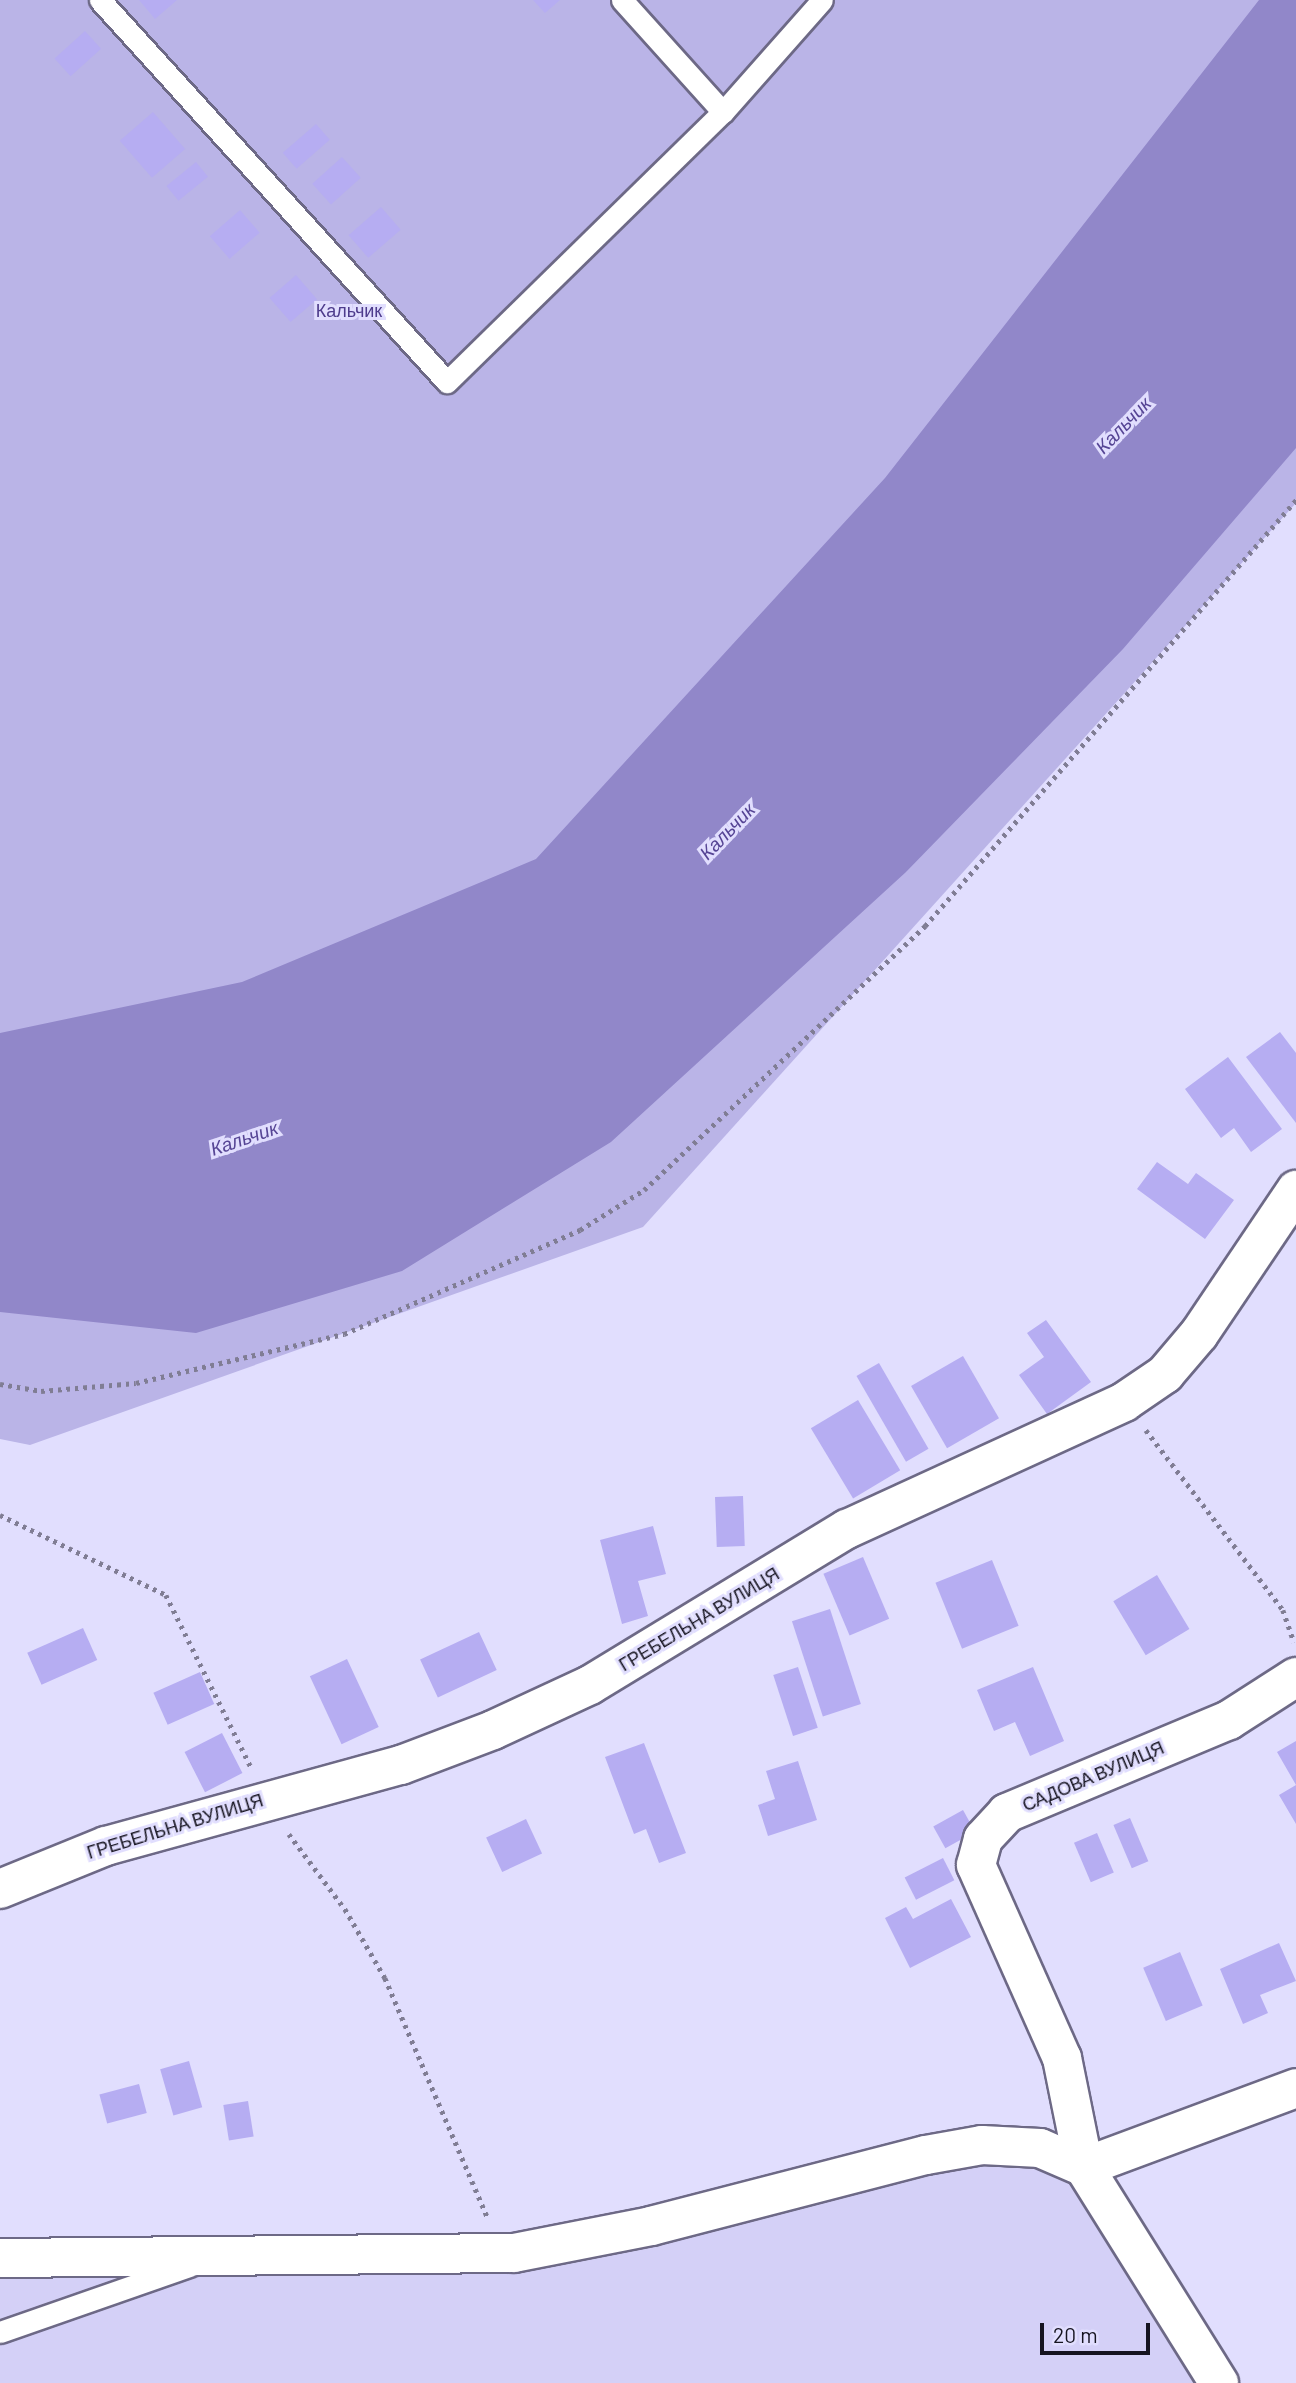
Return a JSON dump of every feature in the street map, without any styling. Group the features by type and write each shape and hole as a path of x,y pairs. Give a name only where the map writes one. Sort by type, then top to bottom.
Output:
{"street":[{"name":"ГРЕБЕЛЬНА ВУЛИЦЯ","path":"0,1889 106,1846 265,1799 401,1765 493,1730 590,1685 847,1529 1124,1402 1165,1374 1199,1334 1296,1190"},
{"name":"САДОВА ВУЛИЦЯ","path":"1084,2167 1062,2058 976,1865 983,1839 1007,1813 1229,1720 1296,1676"},
{"path":"1084,2167 1296,2088"},
{"path":"0,2258 514,2253 982,2145 1040,2148 1084,2167 1219,2383"}],"lane":[{"path":"100,0 447,382 723,112 822,0"},
{"path":"622,0 723,112"},
{"path":"0,2332 212,2258"}],"path":[{"path":"0,1384 41,1391 136,1383 344,1334 580,1230 644,1190 925,926 1296,500"},
{"path":"1124,1402 1283,1610 1296,1653"},
{"path":"0,1515 166,1595 198,1650 265,1799 345,1909 385,1978 484,2212 514,2253"}],"shaded area":[{"path":"926,2155 1084,2167 1219,2383 0,2383 0,2258 385,2258"}],"green space":[{"name":"Кальчик","path":"0,0 1296,0 1296,503 643,1227 30,1445 0,1439"}],"water":[{"name":"Кальчик","path":"1259,0 1296,0 1296,448 1123,649 906,872 611,1142 402,1271 196,1333 0,1312 0,1033 242,982 536,859 885,478"}],"building":[{"path":"139,0 177,0 155,19"},
{"path":"533,0 560,0 545,13"},
{"path":"85,31 101,49 71,76 55,58"},
{"path":"153,112 185,149 152,178 120,141"},
{"path":"316,124 330,140 297,169 283,153"},
{"path":"342,157 361,178 331,205 312,184"},
{"path":"196,162 208,177 178,201 166,186"},
{"path":"381,207 401,230 368,258 349,235"},
{"path":"240,210 260,233 229,259 210,236"},
{"path":"296,275 317,299 291,322 270,298"},
{"path":"1280,1032 1296,1053 1296,1123 1246,1057"},
{"path":"1228,1057 1282,1129 1251,1152 1234,1128 1221,1138 1185,1089"},
{"path":"1157,1162 1188,1184 1196,1173 1234,1200 1205,1239 1137,1189"},
{"path":"1046,1320 1091,1382 1047,1414 1019,1375 1044,1357 1027,1333"},
{"path":"963,1356 999,1418 947,1448 911,1386"},
{"path":"879,1363 929,1449 906,1462 856,1376"},
{"path":"858,1400 900,1470 853,1499 811,1428"},
{"path":"743,1496 745,1546 717,1547 715,1497"},
{"path":"653,1526 666,1574 638,1581 648,1616 622,1624 600,1540"},
{"path":"863,1557 889,1619 850,1635 823,1574"},
{"path":"992,1560 1019,1626 962,1649 935,1583"},
{"path":"1157,1575 1189,1629 1146,1655 1113,1601"},
{"path":"830,1609 861,1704 823,1716 792,1621"},
{"path":"83,1628 97,1660 42,1685 27,1653"},
{"path":"479,1632 497,1670 438,1698 420,1659"},
{"path":"347,1659 379,1727 342,1744 310,1676"},
{"path":"798,1667 818,1728 793,1736 773,1675"},
{"path":"1033,1667 1064,1741 1030,1756 1015,1722 994,1731 977,1690"},
{"path":"200,1672 214,1704 168,1725 153,1693"},
{"path":"222,1733 242,1773 205,1792 185,1752"},
{"path":"1296,1741 1296,1785 1277,1752"},
{"path":"644,1743 686,1853 659,1863 646,1829 634,1834 605,1757"},
{"path":"798,1761 817,1820 768,1836 758,1805 775,1799 766,1771"},
{"path":"1296,1785 1296,1824 1279,1795"},
{"path":"963,1810 975,1832 945,1848 933,1826"},
{"path":"1130,1818 1148,1861 1132,1868 1113,1825"},
{"path":"526,1819 542,1853 502,1872 486,1838"},
{"path":"1097,1833 1114,1873 1091,1882 1074,1843"},
{"path":"943,1858 954,1880 916,1900 905,1878"},
{"path":"951,1899 971,1937 910,1968 885,1918 906,1907 913,1919"},
{"path":"1279,1943 1296,1981 1260,1995 1268,2013 1243,2024 1220,1969"},
{"path":"1180,1952 1203,2005 1166,2021 1143,1968"},
{"path":"189,2061 202,2107 173,2115 160,2069"},
{"path":"139,2084 147,2113 107,2124 99,2095"},
{"path":"248,2101 254,2137 229,2140 223,2105"}]}
